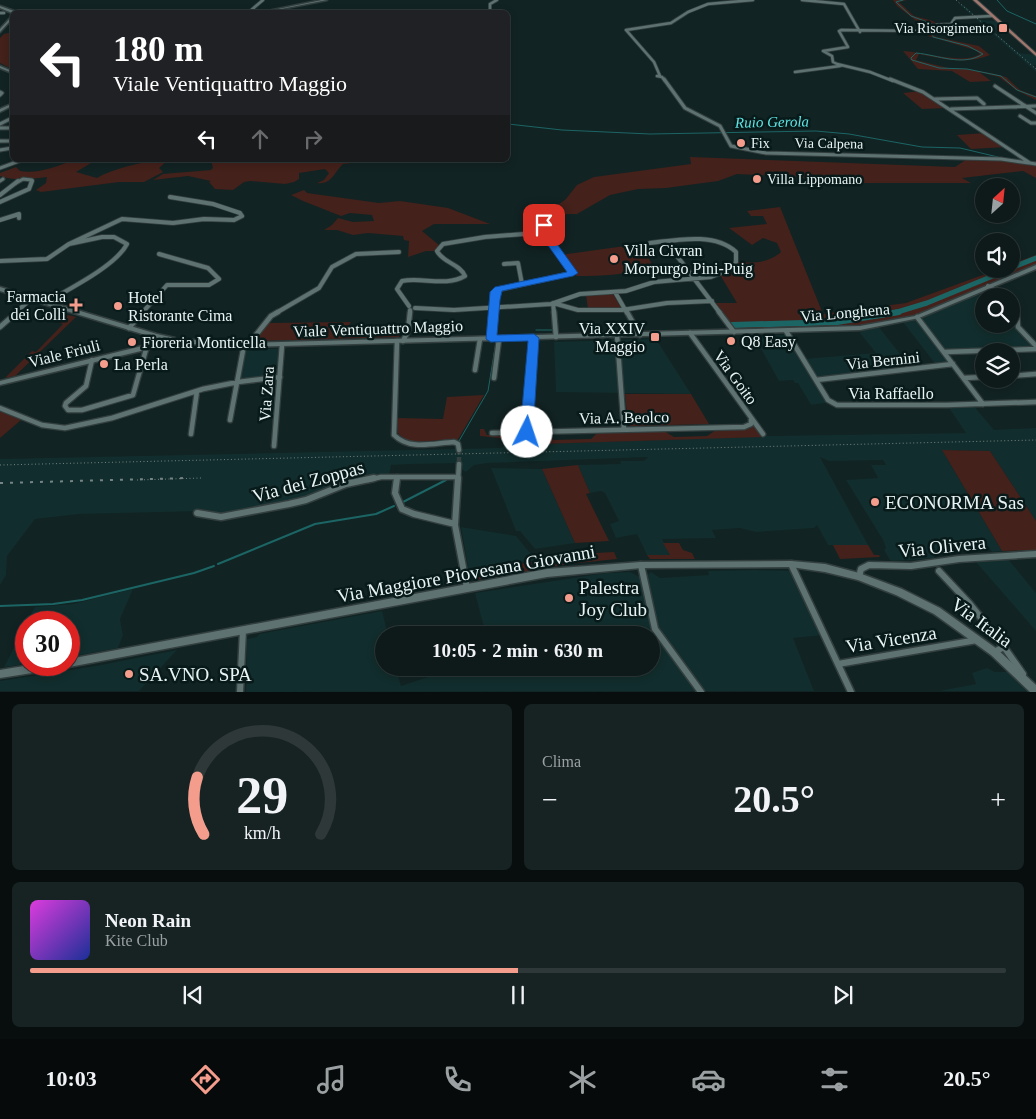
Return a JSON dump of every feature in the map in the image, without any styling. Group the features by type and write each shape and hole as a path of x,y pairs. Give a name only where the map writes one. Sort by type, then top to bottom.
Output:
{"main road":[{"path":"975,0 1036,55"}],"street":[{"path":"251,10 263,0"},
{"path":"274,10 326,0"},
{"path":"490,9 490,4 497,0"},
{"name":"Via Calpena","path":"753,0 708,4 688,12 671,23 626,30 654,62 659,76 684,108 718,124 731,146 762,153 1001,159 1036,164"},
{"path":"802,0 843,4 860,32"},
{"path":"0,14 4,13"},
{"name":"Via Calpena","path":"992,16 955,18 952,24 937,25 920,31 860,32 840,30 848,47 823,50 833,57 833,62 842,66 870,72 923,92 1029,162"},
{"path":"795,72 842,66"},
{"path":"995,86 1036,113"},
{"path":"934,99 977,98 984,104"},
{"path":"949,110 1036,106"},
{"path":"1020,116 1031,123 1036,123"},
{"path":"0,168 16,162"},
{"path":"0,195 19,180 28,178 32,180 29,189 0,202"},
{"path":"0,261 47,259 69,244 122,219 173,223 204,219 230,220 238,219 242,216 240,213 221,206 170,197"},
{"path":"0,220 16,214 19,214 19,218"},
{"path":"491,339 495,295 498,290 573,273 547,237 543,225 550,224"},
{"path":"459,450 456,443 409,444 399,440 394,435 400,341 408,331 412,308 397,289 402,281 411,279 456,280 465,276 462,270 439,255 437,251 443,244 485,237 524,234"},
{"path":"45,303 96,273 124,250 127,244 107,237 69,244"},
{"path":"553,304 575,295 636,289 655,282 695,280 731,269 736,262 736,253 726,244 710,240 650,243"},
{"path":"671,248 734,332"},
{"path":"230,420 246,345 271,316 317,290 332,267 356,254 400,252"},
{"path":"128,328 169,284 208,285 219,279 217,275 191,262 168,258 159,254"},
{"path":"504,264 518,263 522,284"},
{"name":"Via Longhena","path":"748,332 865,328 917,317 1036,267"},
{"path":"988,286 992,288"},
{"path":"0,289 141,331 146,334 150,343 135,393 131,396 82,410 66,409 66,403 86,386 92,360"},
{"path":"615,292 640,335"},
{"path":"0,327 31,299"},
{"path":"412,308 495,308 553,304 578,310 626,310 667,303 712,301"},
{"path":"553,304 556,337"},
{"path":"917,317 983,404"},
{"path":"1020,329 1036,348"},
{"path":"408,331 411,341"},
{"name":"Via Raffaello","path":"786,331 828,400 842,406 1036,402"},
{"name":"Viale Ventiquattro Maggio","path":"194,343 246,345 748,332"},
{"name":"Via Goito","path":"690,333 763,434"},
{"path":"617,335 624,430"},
{"path":"494,378 499,338"},
{"path":"527,432 534,338"},
{"path":"475,370 480,339"},
{"name":"Viale Friuli","path":"0,383 134,349 150,343 172,341 194,343"},
{"name":"Via Zara","path":"274,446 282,344"},
{"path":"945,352 1036,348"},
{"name":"Via Bernini","path":"816,380 954,364"},
{"path":"1020,375 1036,374"},
{"path":"0,408 42,426 55,428 73,427 112,418 197,391 238,382 280,377"},
{"path":"964,378 975,377"},
{"path":"191,434 197,391"},
{"name":"Via A. Beolco","path":"492,433 744,427 751,424 751,419"},
{"path":"459,464 456,524 467,588"},
{"path":"397,477 395,493 402,509 414,514 456,524"},
{"name":"Via dei Zoppas","path":"198,514 224,517 302,502 357,481 397,477 458,477"},
{"name":"Via Olivera","path":"859,577 861,569 868,565 911,566 959,559 1036,554"},
{"path":"792,564 851,692"},
{"name":"Via Maggiore Piovesana Giovanni","path":"80,661 547,573 641,565 792,564 825,568 859,577 899,592"},
{"path":"641,565 655,629 701,692"},
{"path":"939,571 970,604 1034,689"},
{"name":"Via Italia","path":"899,592 937,611 980,640 1034,689"},
{"path":"240,692 243,630"},
{"name":"Via Vicenza","path":"838,664 980,640"},
{"path":"994,652 1004,647"},
{"path":"0,674 15,672"}],"shaded area":[{"path":"893,0 907,0 899,2 914,16 933,21 944,29 934,35 936,37 979,46 990,55 972,60 963,60 919,54 916,60 948,68 967,69 1006,77 1020,90 1036,96 1036,100 1016,90 999,77 979,72 991,81 970,82 952,71 918,69 903,51 954,58 973,57 980,54 975,50 928,36 930,32 937,28 936,26 919,23 897,6"},
{"path":"960,5 964,5 980,20 998,21 1007,29 992,30 1019,53 1036,55 1036,65 1033,65 1036,68 1036,72"},
{"path":"10,32 10,68 0,63 0,38 4,34"},
{"path":"921,91 947,108 922,109 903,93"},
{"path":"985,133 1006,147 971,149 957,135"},
{"path":"690,157 955,167 967,159 1001,159 1029,163 1027,161 1036,161 1036,178 1023,171 962,178 971,183 816,183 801,177 737,174 718,181 666,188 638,189 610,195 577,214 567,214 551,218 543,216 566,199 577,185 594,177 691,164"},
{"path":"68,162 93,162 76,172 97,178 132,165 147,162 166,162 159,168 163,172 144,182 119,182 41,192 36,190 46,183 47,177 17,179 0,176 0,173 16,167 20,171 33,172"},
{"path":"212,162 362,162 343,164 329,180 322,183 317,183 324,180 329,173 325,169 299,173 299,179 294,182 285,184 250,181 244,182 233,190 215,189 209,182 211,181 188,176 153,180 163,174 211,170 213,168"},
{"path":"304,190 307,193 379,203 400,201 448,208 490,224 434,224 422,231 440,246 437,251 426,251 408,257 409,241 404,240 403,236 368,233 353,235 337,230 324,230 338,218 353,222 374,221 372,215 350,213 341,216 291,195"},
{"path":"780,207 823,314 906,303 975,278 1008,278 984,288 975,288 975,292 923,314 870,327 734,332 729,326 731,323 715,303 737,303 719,273 728,270 736,262 765,261 781,252 777,243 763,238 752,245 729,228 767,224 763,216 751,216 747,211"},
{"path":"640,244 652,264 634,271 615,274 577,276 560,255"},
{"path":"1036,255 1036,266 1020,273 1020,261"},
{"path":"975,292 975,333 1020,333 1020,325 1036,349 1020,350 1020,343 975,343 975,351 945,352 953,364 937,366 902,321"},
{"path":"613,294 621,308 588,309 586,295"},
{"path":"68,315 76,317 15,376 5,378 32,351 36,352 63,324 60,323"},
{"path":"351,322 345,331 400,332 399,337 255,341 268,323"},
{"path":"878,326 912,369 817,380 831,402 811,405 798,383 795,383 793,380 779,381 754,336 786,335 810,375 812,375 803,359 876,353 860,333 862,331 860,328"},
{"path":"656,339 691,394 556,392 554,342"},
{"path":"245,349 279,349 277,376 241,380"},
{"path":"625,394 691,394 709,424 630,426 628,424"},
{"path":"484,395 457,441 410,441 398,433 397,418 443,419 447,397"},
{"path":"972,404 994,430 1036,428 1036,521 990,451 942,450 1002,551 992,552 989,547 964,549 933,554 935,558 890,560 884,550 886,548 883,540 846,480 878,478 871,465 886,465 883,460 829,461 820,457 868,545 828,545 817,525 814,528 756,532 740,528 712,530 716,538 662,539 670,555 647,555 637,534 616,538 610,524 619,521 605,493 601,491 590,493 578,465 621,464 620,461 644,461 648,457 488,463 474,465 466,472 461,469 462,463 410,464 391,465 389,475 343,480 343,483 303,499 223,515 203,511 79,514 35,519 7,556 6,575 0,585 0,459 501,448 505,445 768,436 966,433 947,405"},
{"path":"0,411 21,420 0,438"},
{"path":"754,426 763,437 505,445 507,442 499,438 480,436 480,429 484,429 487,435 501,435 502,438 512,437 512,434 546,434 554,440 591,439 598,432 664,431 674,437 707,436 716,430 749,429"},
{"path":"942,450 990,451 1036,521 1036,550 1002,551"},
{"path":"578,465 590,493 586,494 609,541 575,543 542,469"},
{"path":"491,468 542,469 575,543 535,549 520,531 516,531"},
{"path":"461,527 516,536 536,560 469,572"},
{"path":"663,543 679,543 683,550 692,553 695,559 650,559 647,555 670,555"},
{"path":"833,545 868,545 874,555 879,555 880,557 840,559"},
{"path":"614,552 617,559 568,564 476,580 472,572 579,554"},
{"path":"1008,559 1036,593 1036,631 975,561"},
{"path":"708,571 795,571 824,635 793,638 814,691 246,692 247,639 257,637 259,634 382,611 386,626 375,626 375,676 398,676 401,686 430,676 660,676 660,626 484,626 475,593 606,573 630,572 638,576 646,576 651,572 660,578 709,575"},
{"path":"133,589 120,619 123,635 118,648 80,655 80,611 33,611 35,607 73,604"},
{"path":"15,646 15,666 4,667"},
{"path":"177,650 139,691 0,691 0,681 32,676 80,676 80,668"},
{"path":"987,668 995,672 1007,672 1027,691 939,691 976,684 972,673"}],"waterway":[{"path":"903,0 896,2 911,16 938,26 939,29 932,32 933,37 968,46 983,54 975,58 959,60 916,53 911,58 912,60 939,68 967,69 1001,76 1017,90 1036,97"},
{"path":"997,0 1007,11 1036,24"},
{"name":"Ruio Gerola","path":"510,124 562,130 650,134 816,131 849,134 922,147 960,148 998,157"},
{"path":"1020,264 1036,258"},
{"path":"895,313 927,303 988,278"},
{"path":"732,325 837,322 895,313"},
{"path":"536,330 553,330"},
{"path":"459,441 488,391 495,348"},
{"path":"403,502 446,480"},
{"path":"218,564 315,524 376,514 394,506"},
{"path":"0,606 53,604 82,600 194,573 214,566"}],"tunnel":[{"path":"459,450 459,464"}],"railway":[{"path":"956,0 1036,69"},
{"path":"0,465 1036,440"},
{"path":"0,483 187,478"},
{"path":"137,480 201,478"}],"place":[{"name":"Via Risorgimento","path":"1003,28"},
{"name":"Fix","path":"741,143"},
{"name":"Villa Lippomano","path":"757,179"},
{"name":"Villa Civran Morpurgo Pini-Puig","path":"614,259"},
{"name":"Farmacia dei Colli","path":"76,305"},
{"name":"Hotel Ristorante Cima","path":"118,306"},
{"name":"Via XXIV Maggio","path":"655,337"},
{"name":"Q8 Easy","path":"731,341"},
{"name":"Fioreria Monticella","path":"132,342"},
{"name":"La Perla","path":"104,364"},
{"name":"ECONORMA Sas","path":"875,502"},
{"name":"Palestra Joy Club","path":"569,598"},
{"name":"SA.VNO. SPA","path":"129,674"}],"route":[{"path":"527,432 534,338 491,339 495,308 494,300 499,289 571,275 573,273 547,237 544,225"}]}
